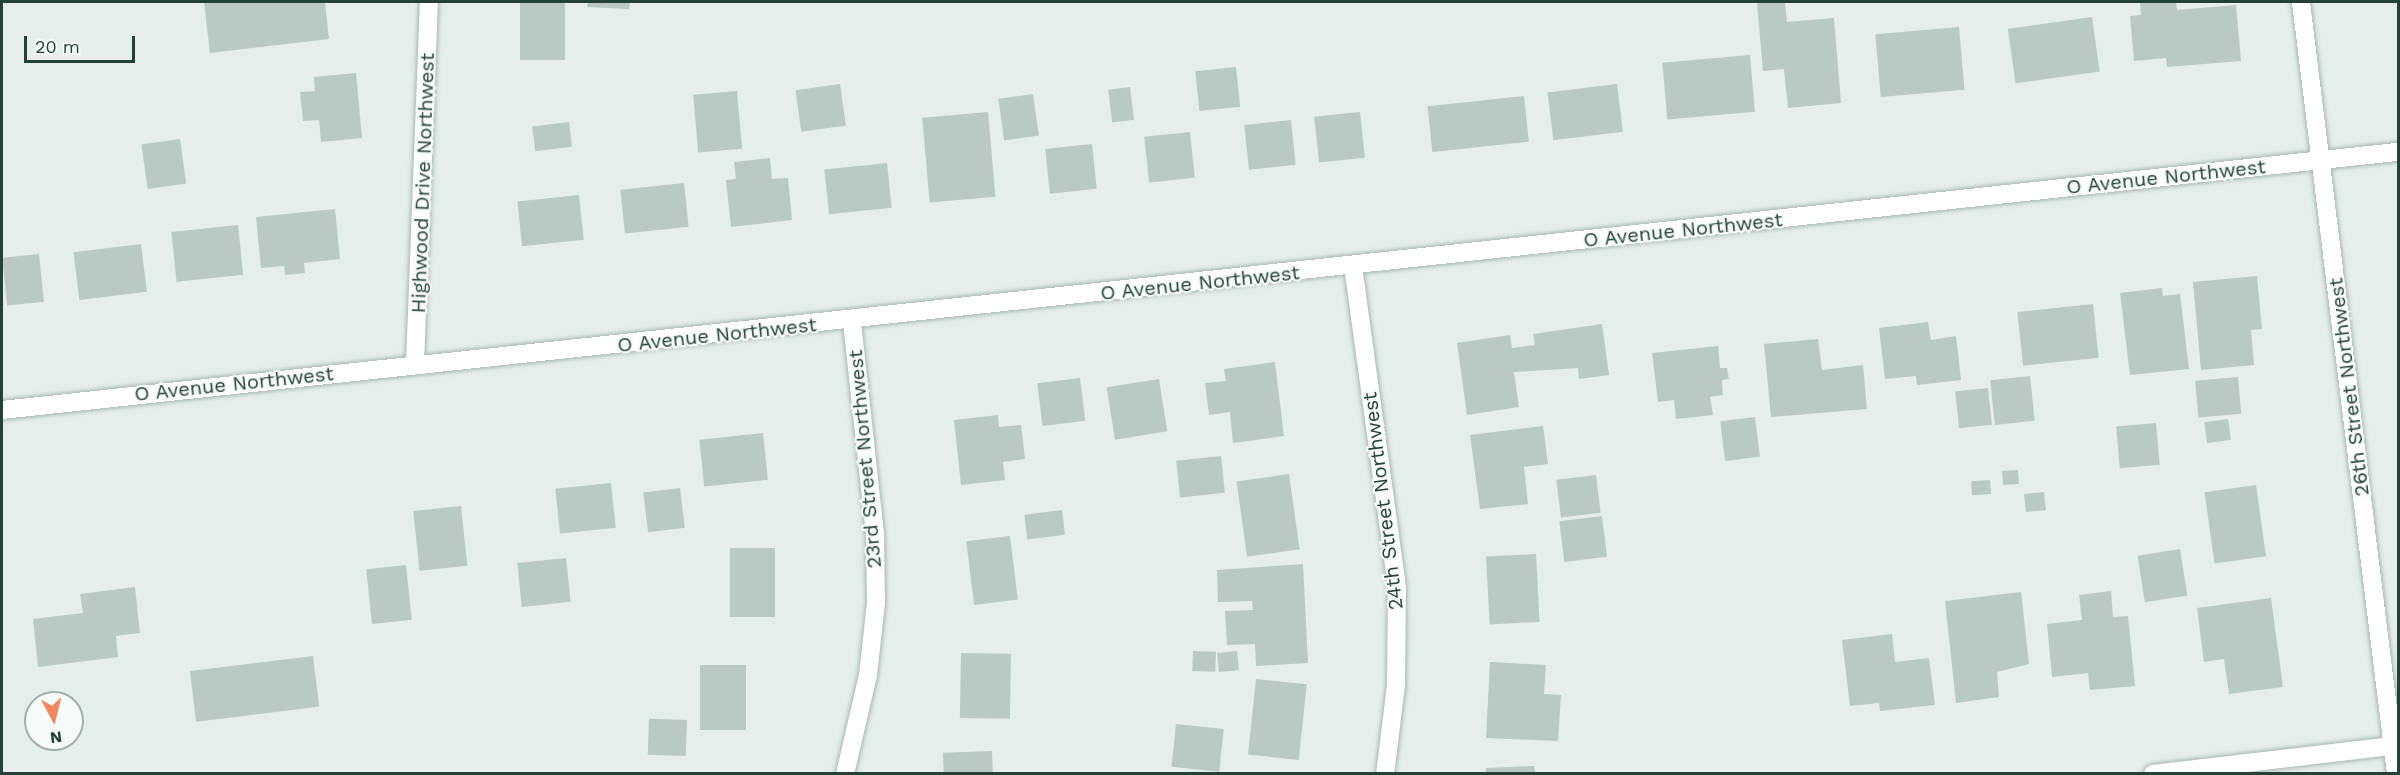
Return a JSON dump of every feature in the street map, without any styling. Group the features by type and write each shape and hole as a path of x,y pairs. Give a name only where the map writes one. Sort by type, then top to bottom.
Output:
{"street":[{"name":"Highwood Drive Northwest","path":"415,364 429,2"},
{"name":"26th Street Northwest","path":"2301,2 2396,774"},
{"name":"O Avenue Northwest","path":"2,410 415,364 852,322 2398,152"},
{"name":"24th Street Northwest","path":"1353,266 1397,589 1396,685 1385,774"},
{"name":"23rd Street Northwest","path":"845,774 868,675 876,603 875,534 852,322"},
{"path":"2153,774 2392,746"}],"building":[{"path":"204,2 325,2 329,39 210,53"},
{"path":"520,2 565,2 565,60 520,60"},
{"path":"588,2 630,2 629,9 587,7"},
{"path":"1785,2 1787,22 1834,18 1841,103 1788,108 1784,69 1763,71 1757,3"},
{"path":"2140,2 2176,2 2177,10 2236,5 2241,61 2167,67 2166,58 2134,61 2130,16 2141,15"},
{"path":"2092,17 2100,71 2015,83 2008,29"},
{"path":"1959,27 1964,90 1881,97 1875,34"},
{"path":"1750,55 1755,112 1667,119 1662,63"},
{"path":"1236,67 1240,107 1199,111 1195,71"},
{"path":"356,73 362,138 321,142 319,120 303,121 300,92 315,91 314,77"},
{"path":"840,84 846,126 801,132 795,90"},
{"path":"1617,84 1623,132 1553,140 1548,93"},
{"path":"1130,87 1134,120 1112,122 1108,90"},
{"path":"737,91 742,149 698,153 693,95"},
{"path":"1033,94 1039,136 1004,140 998,99"},
{"path":"1524,96 1529,142 1432,152 1428,106"},
{"path":"988,112 995,197 930,202 922,118"},
{"path":"1360,112 1365,158 1319,163 1314,117"},
{"path":"1291,120 1296,165 1249,170 1244,125"},
{"path":"569,122 572,147 535,151 532,127"},
{"path":"1190,132 1195,178 1149,183 1144,137"},
{"path":"180,139 186,184 148,189 141,144"},
{"path":"1092,144 1097,189 1050,194 1045,149"},
{"path":"770,158 772,179 788,178 792,220 731,227 726,180 736,179 734,162"},
{"path":"887,163 892,208 829,214 824,170"},
{"path":"684,183 689,227 625,233 620,190"},
{"path":"579,195 584,240 522,246 517,201"},
{"path":"335,209 340,259 304,263 305,273 285,275 284,266 261,268 256,217"},
{"path":"238,225 243,275 177,282 171,232"},
{"path":"141,244 147,292 79,300 74,252"},
{"path":"39,254 44,302 7,306 2,258"},
{"path":"2257,276 2262,329 2251,330 2254,365 2201,370 2193,282"},
{"path":"2162,288 2163,296 2180,294 2189,369 2130,375 2120,293"},
{"path":"2093,304 2099,358 2023,366 2017,312"},
{"path":"1928,322 1931,340 1956,336 1961,380 1917,385 1916,376 1885,379 1879,328"},
{"path":"1602,324 1609,375 1579,379 1578,368 1514,372 1519,407 1467,415 1457,343 1510,335 1512,348 1535,345 1533,334"},
{"path":"1818,339 1822,370 1863,365 1867,409 1771,417 1764,344"},
{"path":"1718,346 1720,368 1727,368 1729,379 1722,380 1723,395 1710,397 1713,415 1676,419 1674,400 1658,402 1652,353"},
{"path":"1275,362 1284,436 1233,443 1230,412 1209,415 1205,383 1226,381 1224,369"},
{"path":"2030,376 2035,421 1995,425 1990,380"},
{"path":"2238,377 2241,414 2198,418 2195,381"},
{"path":"1080,378 1085,421 1043,426 1037,383"},
{"path":"1159,379 1167,431 1115,440 1107,387"},
{"path":"1988,388 1992,425 1959,428 1955,391"},
{"path":"998,415 999,427 1021,425 1025,459 1003,462 1005,480 961,485 954,420"},
{"path":"1755,417 1760,457 1725,461 1720,421"},
{"path":"2228,419 2231,440 2207,443 2204,422"},
{"path":"2156,423 2160,465 2120,468 2116,426"},
{"path":"1543,426 1548,464 1524,467 1528,504 1480,509 1470,435"},
{"path":"763,433 768,480 704,486 699,440"},
{"path":"1221,456 1225,493 1180,498 1176,461"},
{"path":"2018,470 2019,484 2003,485 2002,471"},
{"path":"1289,474 1300,549 1247,557 1237,481"},
{"path":"1596,475 1601,513 1561,518 1556,480"},
{"path":"1990,480 1991,494 1972,495 1971,481"},
{"path":"611,483 616,528 560,534 555,489"},
{"path":"2256,485 2266,556 2215,564 2205,492"},
{"path":"680,488 685,528 648,532 643,493"},
{"path":"2044,492 2046,510 2026,512 2024,494"},
{"path":"461,506 467,566 420,571 413,511"},
{"path":"1062,510 1065,535 1027,539 1024,515"},
{"path":"1602,516 1607,557 1564,562 1559,521"},
{"path":"1010,536 1018,600 974,605 966,541"},
{"path":"730,548 775,548 775,617 730,617"},
{"path":"2180,549 2187,595 2145,602 2138,556"},
{"path":"1536,554 1540,622 1490,625 1486,557"},
{"path":"566,558 571,602 522,607 517,563"},
{"path":"1303,564 1308,663 1256,666 1255,644 1227,645 1225,611 1253,610 1252,601 1218,602 1217,570"},
{"path":"406,565 412,620 372,624 366,569"},
{"path":"135,587 140,633 116,636 118,657 38,667 33,619 83,613 80,594"},
{"path":"2111,591 2113,617 2128,616 2135,686 2090,690 2088,673 2052,677 2047,624 2082,620 2079,595"},
{"path":"2021,592 2029,664 1997,672 1999,697 1956,703 1945,601"},
{"path":"2271,598 2283,687 2229,694 2224,659 2204,662 2197,608"},
{"path":"1892,634 1895,662 1929,658 1935,705 1880,711 1879,703 1850,706 1842,640"},
{"path":"1193,651 1216,652 1215,672 1192,671"},
{"path":"1237,651 1239,670 1219,672 1217,653"},
{"path":"961,653 1011,654 1010,719 960,718"},
{"path":"313,656 319,707 196,722 190,671"},
{"path":"1490,662 1546,665 1544,694 1561,695 1558,741 1486,738"},
{"path":"700,665 746,665 746,730 700,730"},
{"path":"1256,679 1307,684 1299,760 1248,755"},
{"path":"649,719 687,720 686,756 648,755"},
{"path":"1176,724 1224,729 1219,772 1172,767"},
{"path":"992,751 993,774 944,774 943,753"},
{"path":"1534,766 1535,774 1486,774 1486,768"}]}
